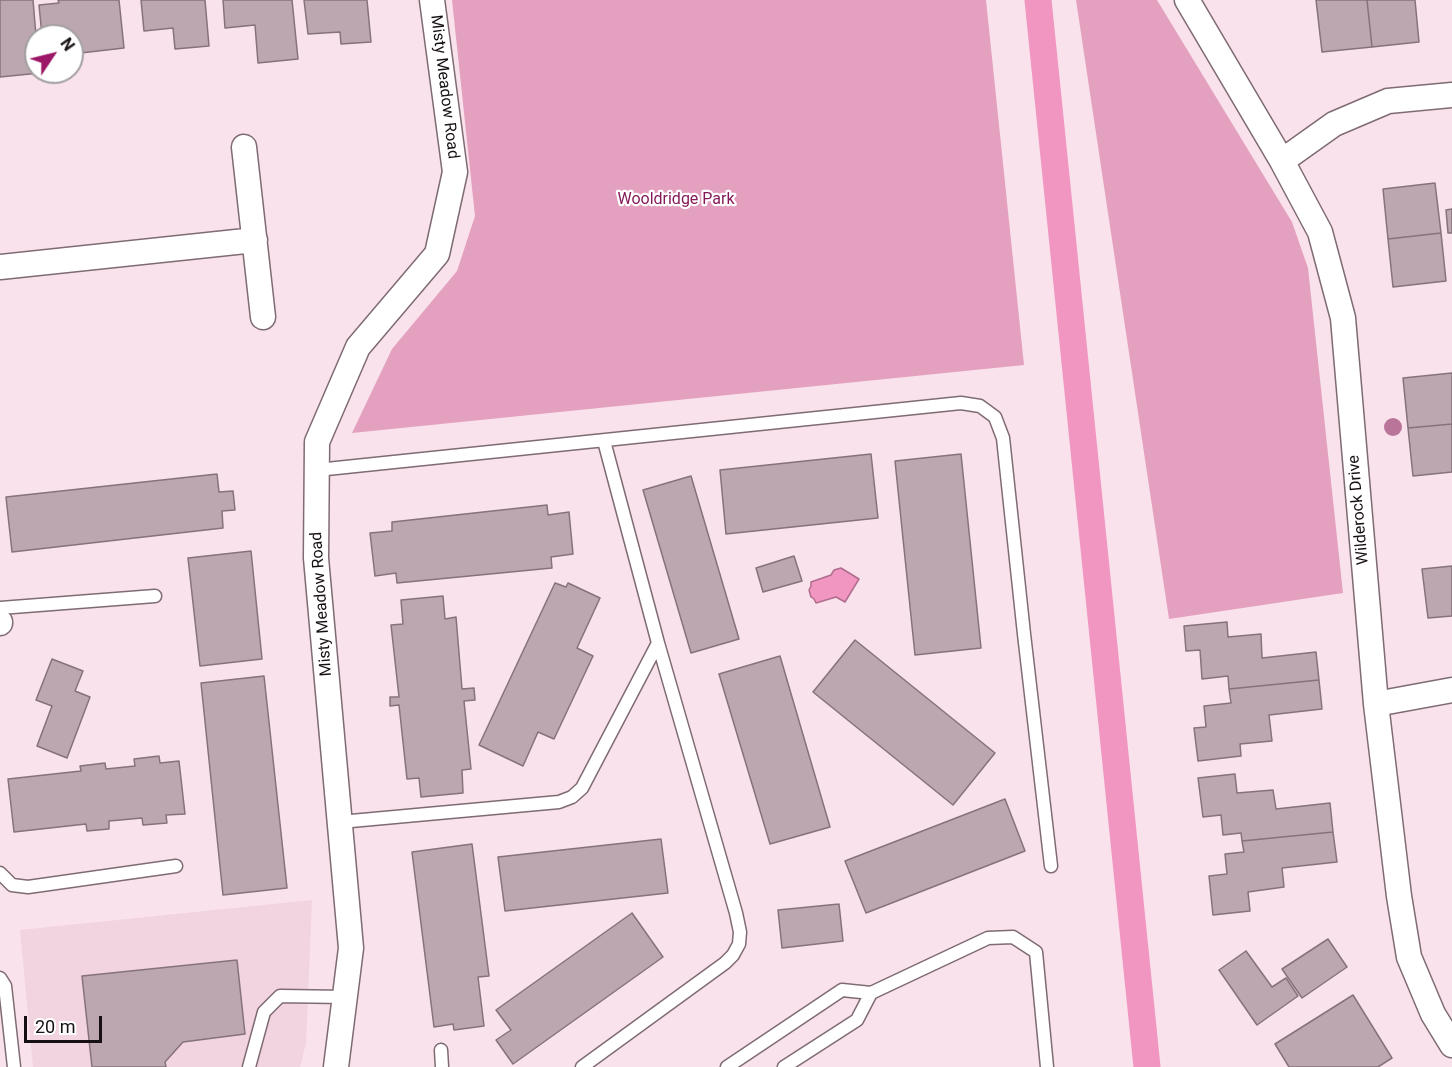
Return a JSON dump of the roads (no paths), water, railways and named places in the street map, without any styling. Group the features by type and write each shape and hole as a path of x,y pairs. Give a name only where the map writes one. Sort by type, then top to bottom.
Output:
{"street":[{"name":"Misty Meadow Road","path":"336,1067 351,948 316,558 317,442 358,346 437,254 455,172 432,0"},
{"name":"Wilderock Drive","path":"1187,0 1282,161 1320,232 1343,318 1376,704 1399,896 1409,957 1432,1014 1452,1046"},
{"path":"1282,161 1334,124 1388,101 1452,95"},
{"path":"244,147 263,318"},
{"path":"0,267 255,240"},
{"path":"1376,704 1452,690"}],"lane":[{"path":"317,470 961,403 980,406 995,417 1004,438 1051,866"},
{"path":"582,1067 725,963 739,944 740,932 658,643 604,441"},
{"path":"0,608 155,596"},
{"path":"340,822 559,802 572,797 582,788 658,643"},
{"path":"0,873 12,885 28,887 176,866"},
{"path":"727,1067 842,990 871,993 988,938 1013,937 1036,952 1047,1067"},
{"path":"0,978 5,986 14,1067"},
{"path":"784,1067 857,1020 871,993"},
{"path":"249,1067 264,1012 280,996 345,997"},
{"path":"441,1050 442,1067"}],"waterway":[{"path":"1038,0 1147,1067"}],"park label":[{"name":"Wooldridge Park","path":"676,200"}]}
